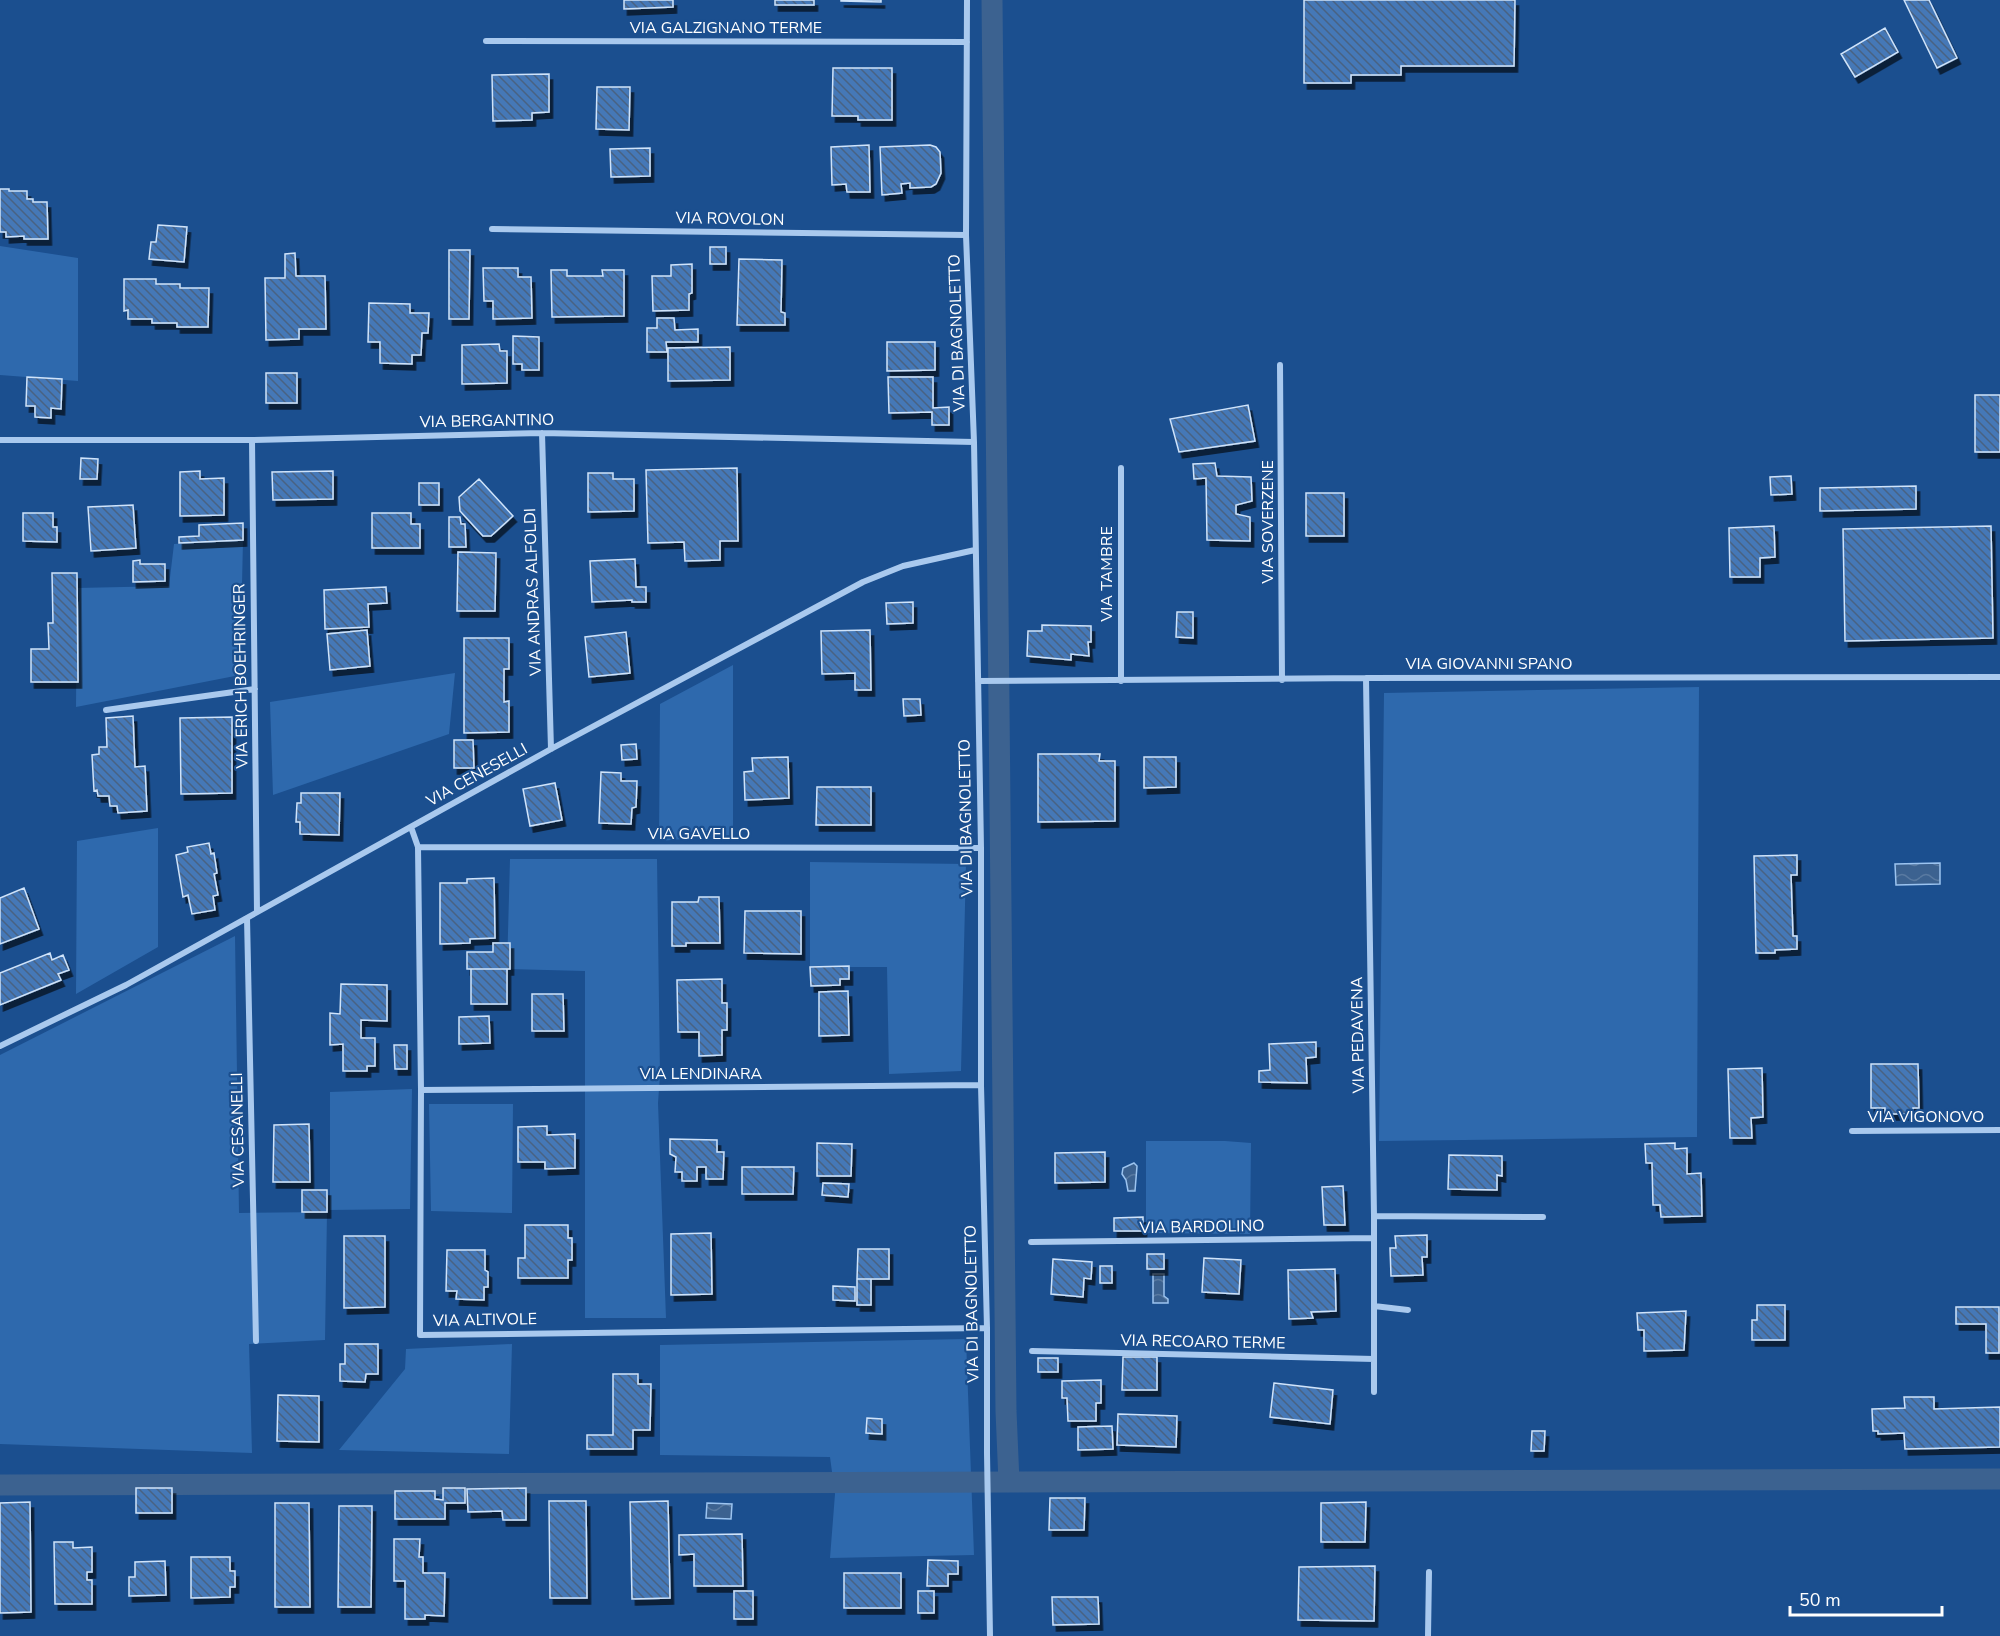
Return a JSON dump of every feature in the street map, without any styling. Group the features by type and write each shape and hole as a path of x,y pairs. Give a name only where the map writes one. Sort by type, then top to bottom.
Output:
{"street":[{"name":"VIA DI BAGNOLETTO","path":"967,0 966,235 974,442 981,848 981,1085 987,1328 990,1636"},
{"name":"VIA GALZIGNANO TERME","path":"486,41 967,42"},
{"name":"VIA ROVOLON","path":"492,229 966,235"},
{"name":"VIA SOVERZENE","path":"1280,365 1282,680"},
{"name":"VIA BERGANTINO","path":"0,440 252,440 542,433 974,442"},
{"name":"VIA ANDRAS ALFOLDI","path":"542,433 551,749"},
{"name":"VIA ERICH BOEHRINGER","path":"252,440 257,912"},
{"name":"VIA TAMBRE","path":"1121,468 1121,681"},
{"name":"VIA CENESELLI","path":"0,1046 106,996 551,749 863,582 903,566 975,550"},
{"name":"VIA GIOVANNI SPANO","path":"978,681 2000,677"},
{"name":"VIA PEDAVENA","path":"1366,678 1374,1216 1374,1392"},
{"path":"105,710 255,689"},
{"name":"VIA ALTIVOLE","path":"411,827 418,847 421,1090 420,1335 987,1328"},
{"name":"VIA GAVELLO","path":"418,847 981,848"},
{"name":"VIA CESANELLI","path":"247,918 256,1341"},
{"name":"VIA LENDINARA","path":"421,1090 981,1085"},
{"name":"VIA VIGONOVO","path":"1852,1131 2000,1130"},
{"path":"1374,1216 1543,1218"},
{"name":"VIA BARDOLINO","path":"1031,1242 1374,1238"},
{"path":"1374,1306 1408,1310"},
{"name":"VIA RECOARO TERME","path":"1032,1351 1374,1359"},
{"path":"1428,1636 1429,1572"}],"shaded area":[{"path":"0,246 78,258 78,381 0,375"},
{"path":"243,540 240,675 76,707 77,588 169,586 174,544"},
{"path":"733,665 733,835 659,841 660,704"},
{"path":"455,673 449,734 273,795 270,702"},
{"path":"1699,687 1697,1137 1379,1141 1384,693"},
{"path":"158,828 158,947 76,994 77,841"},
{"path":"510,859 657,859 660,1075 658,1103 666,1318 585,1318 585,971 507,969"},
{"path":"810,862 966,864 961,1071 889,1074 887,967 810,967"},
{"path":"235,936 239,1213 327,1212 325,1340 249,1344 252,1453 0,1444 0,1055"},
{"path":"412,1089 410,1209 330,1210 330,1092"},
{"path":"429,1104 513,1104 512,1213 431,1211"},
{"path":"1146,1141 1251,1143 1250,1234 1146,1233"},
{"path":"966,1339 974,1555 830,1558 835,1494 830,1457 660,1455 660,1345"},
{"path":"512,1344 509,1454 339,1450 405,1369 406,1349"}],"water":[{"path":"1940,863 1940,884 1896,885 1895,864"},
{"path":"1134,1163 1137,1166 1135,1191 1128,1191 1122,1174 1123,1168"},
{"path":"1153,1274 1164,1274 1164,1296 1168,1299 1168,1303 1153,1303"},
{"path":"707,1503 732,1504 731,1519 706,1518"}],"building":[{"path":"624,0 673,0 673,7 624,9"},
{"path":"775,0 814,0 814,5 775,5"},
{"path":"881,0 881,2 841,1"},
{"path":"1304,0 1515,0 1514,66 1401,66 1401,75 1351,75 1351,83 1304,83"},
{"path":"1904,0 1929,0 1957,58 1937,68"},
{"path":"1885,28 1898,52 1855,77 1841,54"},
{"path":"833,68 892,68 892,120 858,120 858,116 832,116"},
{"path":"549,74 549,112 532,113 532,120 493,121 492,75"},
{"path":"597,87 630,87 629,130 596,129"},
{"path":"869,145 870,192 847,192 846,184 832,185 831,147"},
{"path":"930,145 936,147 940,152 941,173 936,184 931,187 910,188 910,183 901,184 902,193 882,195 880,147"},
{"path":"650,148 650,176 611,177 610,149"},
{"path":"0,189 27,191 27,199 33,199 33,202 47,202 48,239 24,239 24,236 6,237 6,232 0,232"},
{"path":"158,225 187,227 184,262 149,259 151,242 156,242"},
{"path":"710,247 726,247 726,264 710,264"},
{"path":"449,250 470,250 469,319 449,319"},
{"path":"295,253 296,276 325,276 326,329 299,329 299,339 266,340 265,278 285,278 285,254"},
{"path":"739,259 782,260 781,312 785,313 785,325 737,325"},
{"path":"692,264 692,293 689,294 689,310 653,311 652,276 671,276 671,265"},
{"path":"483,268 518,268 518,277 531,277 532,318 493,319 493,301 484,301"},
{"path":"551,270 567,270 567,276 603,276 602,270 624,270 624,316 552,317"},
{"path":"124,279 156,279 156,284 180,284 180,288 209,288 208,327 177,327 177,323 152,323 152,319 128,319 128,310 124,311"},
{"path":"369,303 410,304 410,313 429,313 428,333 422,333 421,355 412,355 412,364 380,363 380,342 368,342"},
{"path":"657,318 674,318 675,330 698,329 698,342 666,342 667,352 647,352 647,328 657,328"},
{"path":"513,336 539,337 539,370 522,370 522,364 513,364"},
{"path":"887,342 935,342 935,370 887,371"},
{"path":"499,344 500,351 507,351 507,383 462,384 462,345"},
{"path":"730,347 730,380 668,381 668,348"},
{"path":"266,373 297,373 297,403 266,403"},
{"path":"27,377 62,379 61,409 51,408 51,418 35,417 35,406 26,406"},
{"path":"888,377 933,377 933,408 949,407 949,425 932,425 932,412 889,413"},
{"path":"1975,395 2000,395 2000,452 1975,452"},
{"path":"1248,405 1255,441 1179,452 1170,419"},
{"path":"81,458 98,459 97,479 80,479"},
{"path":"1215,463 1217,476 1251,477 1252,501 1236,505 1236,514 1250,517 1250,541 1207,540 1206,478 1194,479 1193,464"},
{"path":"737,468 738,541 720,541 720,560 685,561 684,542 648,543 646,470"},
{"path":"200,471 200,479 224,478 224,515 180,516 180,472"},
{"path":"333,471 333,499 273,500 272,472"},
{"path":"588,473 613,473 613,479 634,479 634,511 588,512"},
{"path":"1791,476 1792,494 1771,495 1770,477"},
{"path":"479,479 513,516 491,536 483,536 460,511 459,497"},
{"path":"419,483 439,483 439,505 419,505"},
{"path":"1916,486 1916,509 1820,511 1820,488"},
{"path":"1306,493 1344,493 1344,536 1306,536"},
{"path":"133,505 136,548 91,551 88,507"},
{"path":"23,513 53,513 53,527 57,527 57,542 23,541"},
{"path":"372,513 411,513 411,524 420,524 420,548 372,548"},
{"path":"449,517 460,517 461,524 465,524 466,547 449,547"},
{"path":"243,523 243,540 179,543 179,537 199,536 199,525"},
{"path":"1774,526 1775,557 1760,558 1760,577 1730,577 1729,528"},
{"path":"1991,526 1993,638 1845,641 1843,529"},
{"path":"458,552 496,553 495,611 457,611"},
{"path":"635,559 636,587 646,587 646,602 632,602 632,600 592,602 590,561"},
{"path":"140,560 140,564 165,564 165,581 133,582 133,561"},
{"path":"52,573 77,573 78,682 31,682 31,649 49,649 48,623 53,623"},
{"path":"386,587 387,603 368,604 369,627 325,629 324,590"},
{"path":"913,602 913,623 887,624 886,603"},
{"path":"1177,612 1193,612 1193,638 1176,637"},
{"path":"1042,625 1091,626 1091,642 1088,642 1089,656 1071,654 1071,660 1027,656 1028,631 1042,631"},
{"path":"367,630 370,666 330,670 327,634"},
{"path":"870,630 871,690 855,690 855,673 822,674 821,631"},
{"path":"626,632 630,673 589,677 585,637"},
{"path":"464,638 509,638 509,669 504,669 504,702 509,701 509,732 464,733"},
{"path":"903,699 920,699 921,715 904,716"},
{"path":"133,716 135,767 145,766 147,811 118,813 117,806 110,806 109,796 98,796 97,790 94,791 92,755 99,754 99,747 107,747 106,718"},
{"path":"232,717 232,793 181,794 180,718"},
{"path":"454,740 473,740 474,768 454,768"},
{"path":"636,744 637,759 622,760 621,745"},
{"path":"1038,754 1100,754 1099,761 1115,761 1115,821 1038,822"},
{"path":"788,757 789,798 745,800 744,772 753,771 752,758"},
{"path":"1144,757 1176,757 1176,787 1144,788"},
{"path":"601,772 621,773 621,781 637,781 636,807 632,808 631,824 599,823"},
{"path":"555,783 562,820 530,826 523,789"},
{"path":"817,787 871,787 871,825 816,825"},
{"path":"301,793 340,793 339,835 300,834 300,822 296,822 297,803 301,803"},
{"path":"209,843 211,854 214,853 217,873 214,874 218,895 213,896 215,910 192,914 188,895 183,897 176,855 188,852 187,847"},
{"path":"1797,855 1797,875 1791,875 1793,936 1797,936 1797,949 1775,950 1775,953 1756,953 1754,856"},
{"path":"494,878 495,938 470,939 470,943 440,944 440,883 467,883 467,879"},
{"path":"24,888 39,929 0,944 0,898"},
{"path":"699,897 719,897 720,943 686,943 686,946 672,946 672,902 698,902"},
{"path":"745,911 801,911 801,954 744,953"},
{"path":"493,943 510,943 510,969 467,969 467,952 493,952"},
{"path":"50,953 52,960 63,955 69,970 58,974 61,980 0,1005 0,973"},
{"path":"849,966 849,979 840,979 840,985 811,986 810,967"},
{"path":"471,969 507,969 507,1004 471,1004"},
{"path":"722,979 722,1003 727,1003 727,1030 722,1030 722,1055 699,1056 699,1032 678,1032 677,980"},
{"path":"341,984 387,985 387,1021 361,1020 361,1038 375,1038 375,1066 367,1066 367,1071 343,1071 343,1044 330,1045 330,1013 340,1014"},
{"path":"848,991 849,1035 819,1036 819,992"},
{"path":"532,994 563,994 564,1031 532,1031"},
{"path":"489,1016 490,1043 459,1044 459,1017"},
{"path":"1316,1042 1316,1057 1306,1058 1307,1083 1259,1082 1259,1071 1270,1070 1269,1044"},
{"path":"394,1045 407,1045 407,1069 395,1069"},
{"path":"1871,1064 1918,1064 1919,1108 1913,1108 1913,1114 1885,1114 1885,1108 1871,1108"},
{"path":"1762,1068 1763,1117 1751,1118 1752,1138 1730,1138 1728,1069"},
{"path":"309,1124 310,1182 273,1182 274,1125"},
{"path":"547,1126 547,1135 575,1134 575,1168 545,1169 545,1162 518,1162 518,1127"},
{"path":"670,1139 717,1140 717,1152 724,1152 723,1179 706,1179 706,1167 697,1167 697,1181 682,1181 682,1172 675,1172 676,1157 670,1154"},
{"path":"817,1143 852,1144 851,1176 817,1176"},
{"path":"1675,1143 1675,1149 1687,1148 1687,1174 1701,1173 1702,1216 1661,1217 1660,1205 1653,1205 1652,1163 1646,1163 1645,1144"},
{"path":"1105,1152 1105,1182 1055,1183 1055,1153"},
{"path":"1449,1155 1502,1156 1502,1176 1497,1175 1497,1190 1448,1189"},
{"path":"742,1167 794,1167 793,1194 742,1194"},
{"path":"823,1183 849,1184 848,1197 822,1195"},
{"path":"1343,1186 1345,1225 1324,1225 1322,1187"},
{"path":"302,1190 327,1190 327,1212 302,1212"},
{"path":"1143,1217 1143,1231 1114,1231 1114,1218"},
{"path":"525,1225 568,1225 568,1238 572,1238 572,1260 568,1260 568,1278 518,1278 518,1258 525,1258"},
{"path":"711,1233 712,1294 671,1295 671,1234"},
{"path":"1427,1235 1427,1257 1422,1257 1423,1275 1391,1276 1390,1248 1396,1248 1395,1236"},
{"path":"344,1236 385,1236 385,1307 344,1308"},
{"path":"858,1249 889,1249 889,1279 857,1279"},
{"path":"447,1250 485,1250 488,1287 484,1287 484,1300 456,1299 457,1291 446,1291"},
{"path":"1147,1254 1164,1254 1164,1269 1147,1269"},
{"path":"1204,1258 1241,1260 1239,1294 1202,1292"},
{"path":"1053,1259 1092,1262 1091,1279 1084,1278 1083,1297 1051,1294"},
{"path":"1100,1266 1112,1266 1112,1283 1100,1283"},
{"path":"1335,1269 1336,1311 1311,1312 1313,1318 1289,1319 1288,1270"},
{"path":"857,1279 871,1279 871,1305 857,1305"},
{"path":"833,1286 855,1287 855,1301 833,1300"},
{"path":"1757,1305 1785,1305 1785,1340 1752,1340 1752,1320 1757,1320"},
{"path":"1956,1307 1999,1307 1999,1353 1986,1353 1986,1324 1956,1324"},
{"path":"1686,1311 1684,1350 1644,1351 1644,1330 1638,1330 1637,1313"},
{"path":"345,1344 378,1344 378,1374 366,1374 365,1382 340,1381 340,1364 345,1364"},
{"path":"1123,1357 1157,1357 1157,1390 1122,1390"},
{"path":"1038,1358 1058,1358 1058,1372 1038,1372"},
{"path":"613,1374 638,1374 638,1384 651,1384 650,1430 633,1430 633,1449 587,1449 587,1435 613,1435"},
{"path":"1101,1380 1101,1403 1096,1403 1096,1421 1068,1421 1067,1398 1062,1398 1062,1381"},
{"path":"1274,1383 1333,1390 1330,1424 1270,1417"},
{"path":"278,1395 319,1396 319,1442 277,1441"},
{"path":"1904,1397 1934,1397 1934,1409 2000,1407 2000,1447 1905,1449 1904,1433 1878,1434 1878,1431 1873,1431 1872,1409 1905,1408"},
{"path":"1118,1414 1177,1416 1176,1447 1117,1445"},
{"path":"867,1418 882,1419 882,1434 866,1433"},
{"path":"1112,1426 1113,1449 1078,1450 1078,1427"},
{"path":"1532,1431 1545,1431 1544,1451 1531,1451"},
{"path":"136,1488 172,1488 172,1513 136,1513"},
{"path":"443,1488 465,1488 465,1503 445,1503 445,1519 395,1519 395,1491 435,1491 435,1499 443,1500"},
{"path":"526,1488 526,1520 503,1520 502,1511 468,1512 467,1489"},
{"path":"1050,1498 1085,1498 1084,1530 1049,1530"},
{"path":"549,1501 586,1501 587,1598 550,1598"},
{"path":"668,1501 670,1598 632,1599 630,1502"},
{"path":"30,1502 31,1612 0,1613 0,1503"},
{"path":"1366,1502 1365,1542 1321,1542 1321,1503"},
{"path":"275,1503 309,1503 310,1607 275,1607"},
{"path":"339,1506 372,1506 371,1607 338,1607"},
{"path":"742,1534 743,1586 694,1586 694,1554 679,1555 679,1535"},
{"path":"394,1539 420,1539 419,1557 423,1557 423,1573 445,1573 444,1616 425,1615 425,1619 405,1619 405,1581 394,1581"},
{"path":"54,1542 73,1542 73,1548 92,1547 92,1572 87,1572 87,1580 92,1580 92,1604 55,1604"},
{"path":"191,1557 230,1557 230,1571 235,1571 235,1587 230,1587 230,1597 191,1598"},
{"path":"928,1560 958,1561 958,1574 948,1574 948,1586 927,1586"},
{"path":"165,1561 166,1595 129,1596 129,1577 135,1577 135,1562"},
{"path":"1375,1566 1374,1621 1298,1620 1299,1567"},
{"path":"844,1573 901,1573 901,1608 844,1608"},
{"path":"734,1591 753,1591 753,1619 734,1619"},
{"path":"918,1591 934,1591 934,1613 918,1613"},
{"path":"1052,1597 1098,1597 1099,1624 1053,1625"}],"waterway":[{"path":"992,0 1006,1411 1009,1482"},
{"path":"0,1485 2000,1479"}]}
